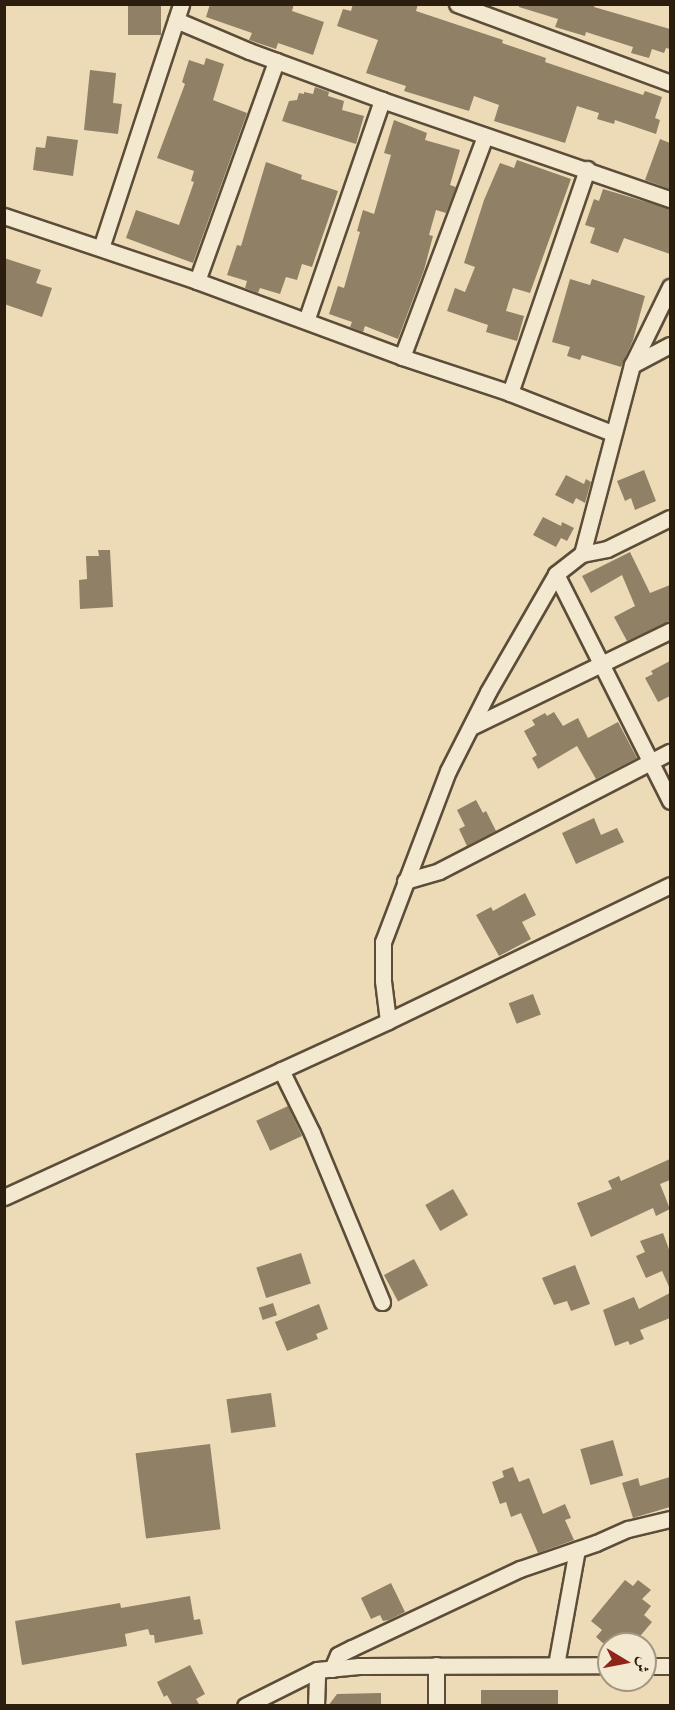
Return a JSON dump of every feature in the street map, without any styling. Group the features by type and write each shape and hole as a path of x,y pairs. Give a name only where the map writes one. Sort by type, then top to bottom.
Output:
{"street":[{"path":"101,248 181,4"},
{"path":"457,4 670,83"},
{"path":"176,20 276,61 382,100 670,199"},
{"path":"196,281 276,61"},
{"path":"306,321 382,100"},
{"path":"402,357 485,136"},
{"path":"510,393 587,169"},
{"path":"4,216 196,281 402,357 510,393 612,433"},
{"path":"582,554 612,433 632,365 670,287"},
{"path":"632,365 670,345"},
{"path":"388,1021 383,981 383,942 448,771 530,616 556,573 582,554 607,549 670,518"},
{"path":"556,573 670,801"},
{"path":"471,727 670,631"},
{"path":"405,881 439,871 670,752"},
{"path":"4,1197 388,1021 670,885"},
{"path":"281,1070 312,1133 382,1302"},
{"path":"316,1706 324,1670 338,1655 520,1569 577,1550 628,1529 670,1520"},
{"path":"555,1665 577,1550"},
{"path":"245,1706 324,1670 377,1665 597,1665"},
{"path":"436,1665 436,1706"}],"building":[{"path":"128,4 161,4 161,35 128,35"},
{"path":"210,4 294,4 292,11 324,22 313,55 278,43 276,49 249,40 252,33 206,17"},
{"path":"353,4 418,4 416,11 503,40 502,43 546,58 545,62 643,95 645,91 662,97 655,118 660,120 656,134 615,120 614,124 597,119 599,113 577,106 565,143 494,121 499,105 474,96 469,111 404,91 406,86 366,73 378,40 337,26 343,9 351,11"},
{"path":"519,4 595,4 594,7 670,29 670,49 666,48 664,53 652,49 649,58 631,53 633,47 586,32 585,36 555,27 558,19 519,7"},
{"path":"206,58 224,64 213,100 247,113 193,263 126,238 136,210 179,225 194,182 191,181 194,171 157,158 185,84 182,82 189,60 204,65"},
{"path":"90,70 116,73 113,103 122,104 118,134 84,130"},
{"path":"315,87 329,92 328,96 344,101 342,110 364,116 356,144 282,121 289,101 297,100 299,93 313,94"},
{"path":"394,120 427,133 425,140 460,150 450,185 456,187 446,213 436,210 429,235 433,236 424,270 398,339 365,326 363,332 350,327 352,322 329,314 338,286 344,288 360,232 357,231 363,210 374,214 391,155 384,153"},
{"path":"47,136 78,140 73,176 33,170 36,147 45,148"},
{"path":"660,139 670,143 670,189 645,180"},
{"path":"517,160 571,179 530,293 513,288 506,311 524,316 517,341 486,332 488,325 447,311 455,288 465,292 475,267 464,263 484,200 500,163 514,168"},
{"path":"266,162 302,175 301,179 338,191 312,267 302,264 297,280 286,277 280,294 260,288 258,293 245,288 247,281 227,275 237,245 241,246"},
{"path":"603,189 670,209 670,254 624,238 618,253 590,243 595,228 585,225 594,199 599,201"},
{"path":"4,258 41,270 36,283 52,288 42,317 4,304"},
{"path":"570,279 590,285 592,279 645,296 633,340 621,367 582,355 580,360 567,356 570,347 552,342"},
{"path":"644,470 656,501 635,510 631,498 625,501 617,481"},
{"path":"566,475 584,484 586,479 591,482 585,503 576,498 573,504 555,495"},
{"path":"543,517 561,526 562,522 574,528 567,541 561,538 556,547 533,535"},
{"path":"98,550 110,550 113,607 80,609 79,580 87,579 86,556 99,556"},
{"path":"630,552 650,593 670,585 670,621 627,641 614,617 635,606 622,575 591,593 582,576"},
{"path":"670,661 670,696 658,702 645,678 653,674 651,671"},
{"path":"554,712 563,726 578,718 588,738 618,722 637,758 596,779 577,746 538,769 532,758 537,755 524,731 535,725 532,720 545,713 547,716"},
{"path":"476,800 483,813 486,811 496,831 467,846 459,829 465,826 457,810"},
{"path":"594,818 601,835 617,828 624,842 576,864 562,833"},
{"path":"525,893 536,915 522,922 531,939 499,956 476,915 491,907 493,911"},
{"path":"533,994 541,1015 517,1024 509,1003"},
{"path":"288,1106 302,1136 270,1151 256,1121"},
{"path":"670,1159 670,1180 660,1184 670,1209 656,1216 653,1208 591,1237 577,1203 612,1189 608,1181 619,1176 621,1181"},
{"path":"453,1189 468,1215 440,1231 425,1205"},
{"path":"663,1233 670,1252 670,1289 662,1271 646,1278 636,1256 645,1252 640,1241"},
{"path":"301,1253 311,1283 266,1298 256,1268"},
{"path":"414,1259 428,1285 398,1301 384,1275"},
{"path":"575,1265 590,1304 571,1311 567,1301 554,1305 542,1278"},
{"path":"670,1293 670,1318 640,1330 644,1339 630,1345 628,1341 615,1346 603,1310 634,1297 639,1309"},
{"path":"273,1303 277,1315 263,1320 259,1308"},
{"path":"319,1304 328,1329 316,1334 318,1339 287,1351 275,1322"},
{"path":"271,1393 276,1427 231,1433 226,1399"},
{"path":"613,1440 623,1476 591,1485 580,1449"},
{"path":"210,1444 220,1529 146,1538 136,1453"},
{"path":"513,1467 519,1482 529,1478 543,1514 565,1504 571,1518 565,1520 574,1540 538,1553 521,1513 511,1517 506,1502 500,1504 492,1482 504,1477 502,1471"},
{"path":"670,1477 670,1507 633,1518 622,1483 638,1478 640,1486"},
{"path":"625,1580 633,1586 638,1580 651,1590 642,1599 651,1606 644,1615 652,1622 644,1632 600,1632 602,1630 591,1621"},
{"path":"391,1583 405,1612 389,1620 383,1621 380,1615 371,1619 361,1598"},
{"path":"190,1596 194,1620 200,1619 203,1634 155,1643 154,1635 150,1635 148,1629 125,1634 127,1646 22,1665 15,1621 120,1603 121,1608"},
{"path":"190,1665 205,1694 196,1699 200,1706 173,1706 167,1695 164,1697 157,1682"},
{"path":"481,1690 558,1690 558,1706 481,1706"},
{"path":"381,1693 381,1706 328,1706 337,1694"}]}
